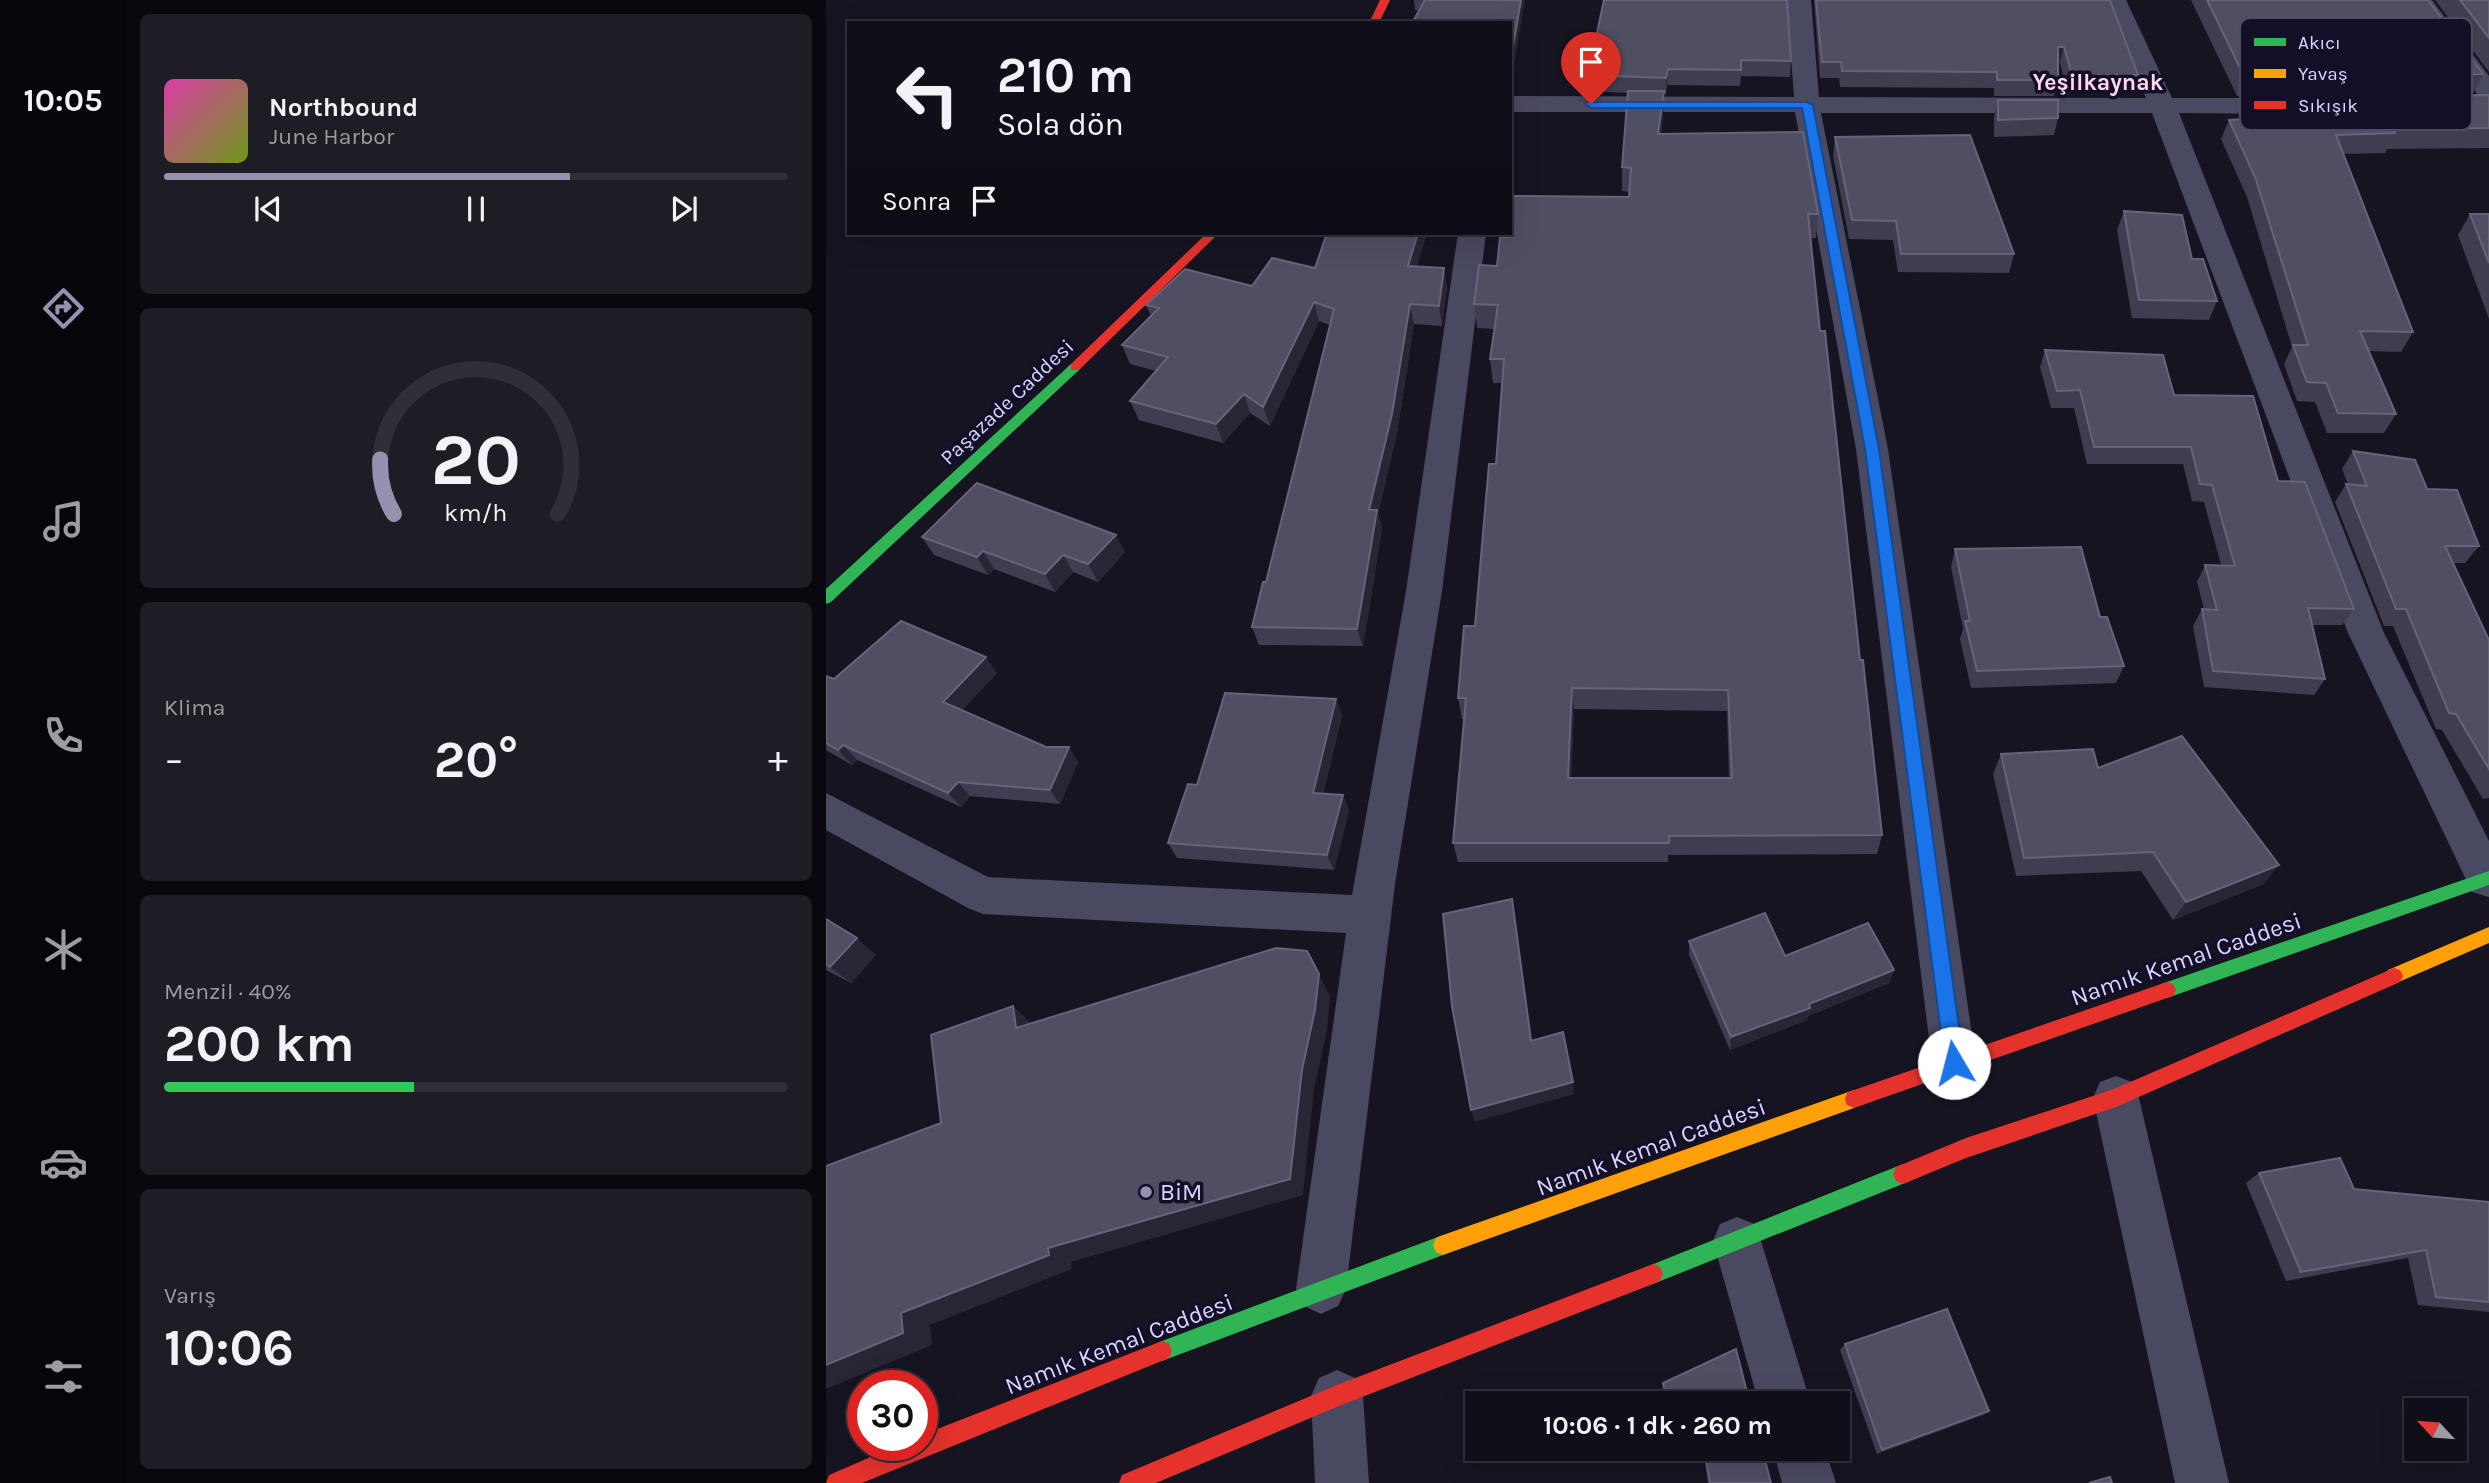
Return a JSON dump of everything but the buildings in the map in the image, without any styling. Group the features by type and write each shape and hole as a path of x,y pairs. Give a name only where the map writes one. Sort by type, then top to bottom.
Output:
{"main road":[{"path":"1375,21 1385,0"},
{"name":"Paşazade Caddesi","path":"826,598 1059,383 1211,235"},
{"name":"Namık Kemal Caddesi","path":"837,1483 904,1453 1321,1289 1954,1063 2488,878"},
{"path":"1130,1483 1337,1396 1966,1149 2116,1098 2489,935"}],"street":[{"path":"1799,0 1807,105 1872,449 1954,1063"},
{"path":"2114,0 2163,107 2366,633 2488,878"},
{"path":"2420,0 2433,18"},
{"path":"2472,70 2489,93"},
{"path":"1512,104 2240,106"},
{"path":"1321,1289 1369,915 1424,591 1472,235"},
{"path":"826,810 983,895 1369,915"},
{"path":"2116,1098 2202,1483"},
{"path":"1737,1241 1781,1391"},
{"path":"1337,1396 1342,1483"},
{"path":"1803,1461 1809,1483"}],"traffic: fast":[{"path":"826,598 1075,367"},
{"path":"2167,990 2489,878"},
{"path":"1653,1274 1903,1174"},
{"path":"1162,1351 1443,1245"}],"traffic: slow":[{"path":"2394,976 2489,935"},
{"path":"1443,1245 1854,1099"}],"traffic: jam":[{"path":"1375,21 1385,0"},
{"path":"1075,367 1211,235"},
{"path":"1903,1174 1966,1148 2116,1098 2394,976"},
{"path":"1854,1099 2167,990"},
{"path":"1130,1483 1337,1396 1653,1274"},
{"path":"837,1483 904,1453 1162,1351"}],"place":[{"name":"BiM","path":"1146,1192"}],"district":[{"name":"Yeşilkaynak","path":"2098,82"}],"route":[{"path":"1591,104 1807,105 1872,449 1954,1063"}]}
